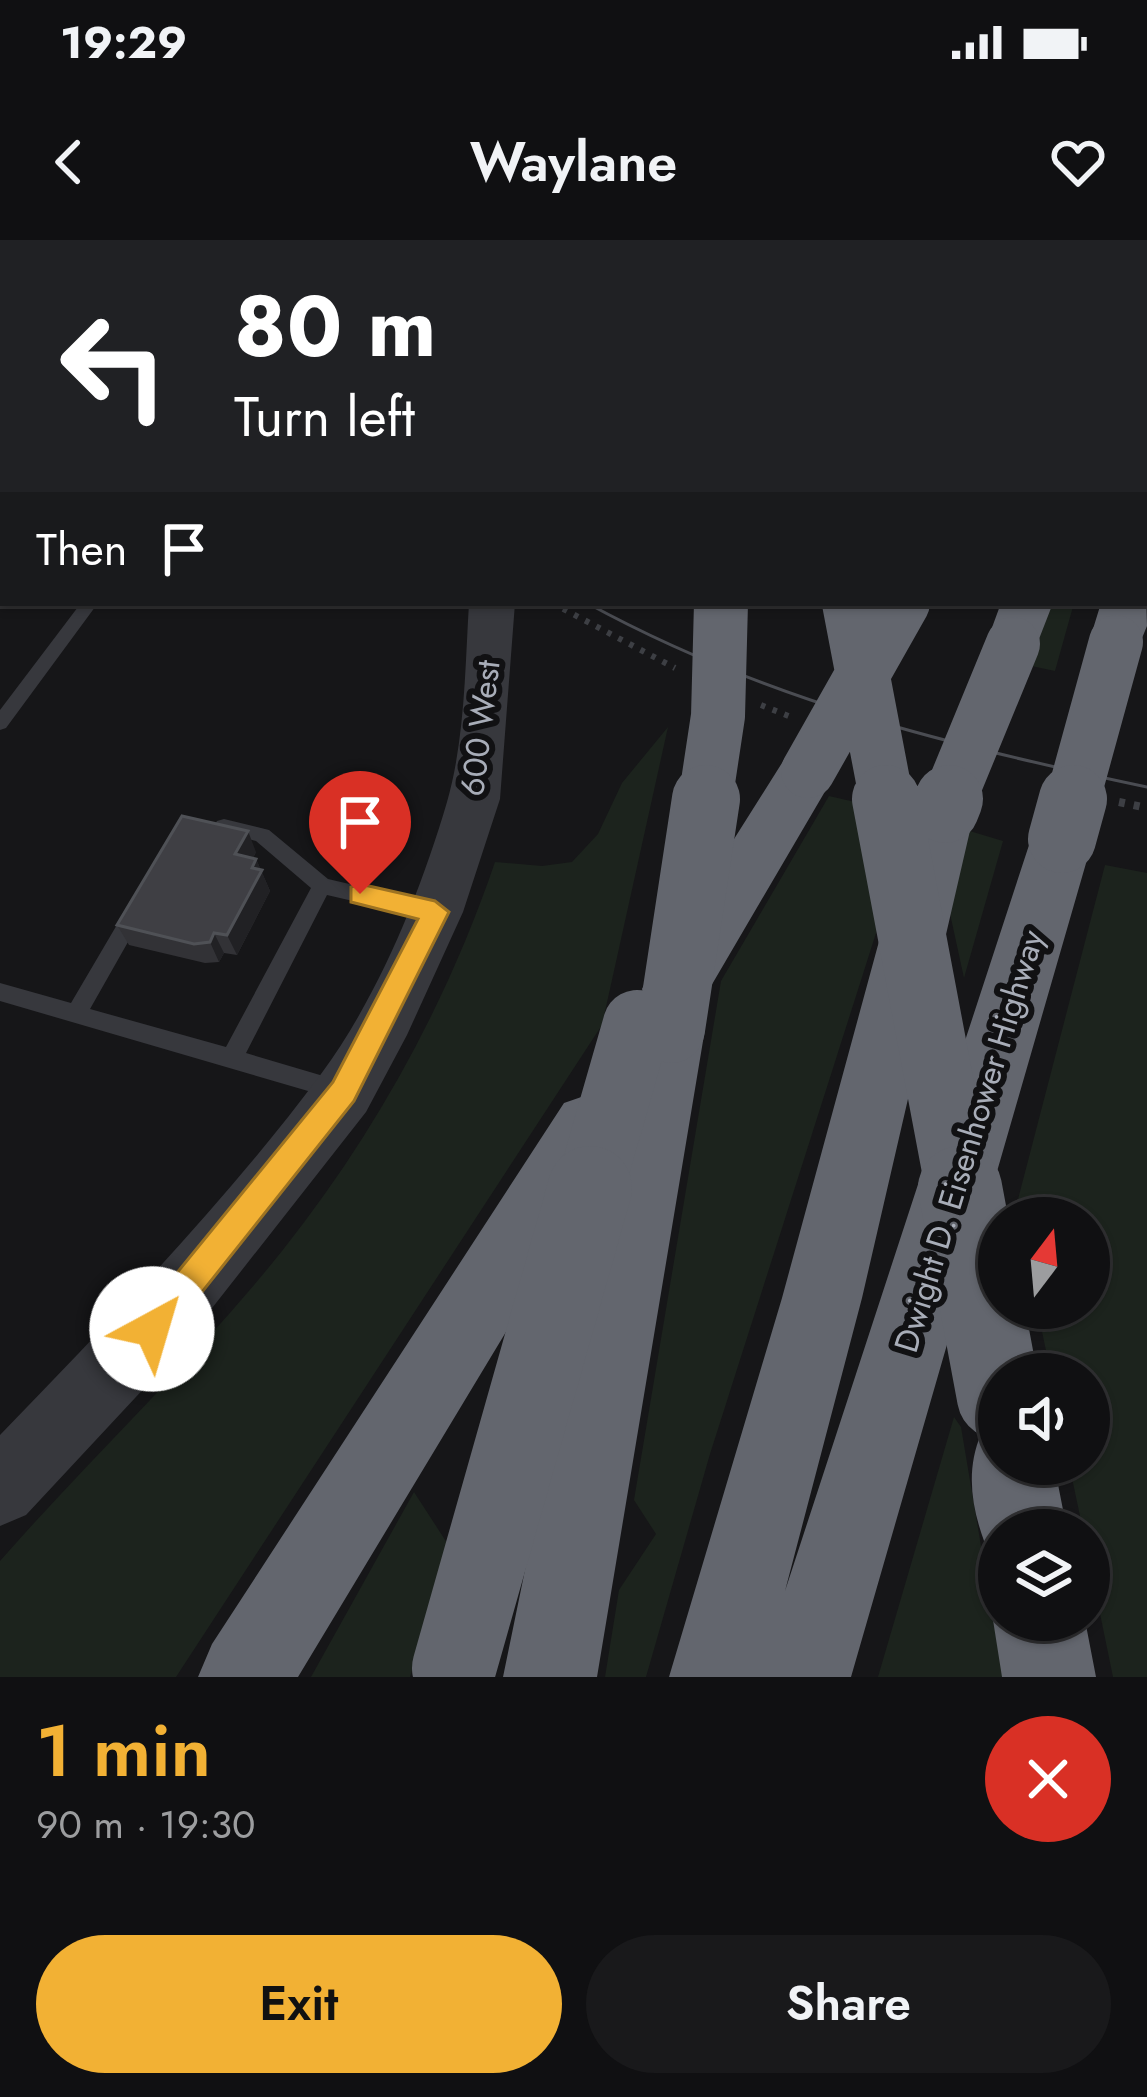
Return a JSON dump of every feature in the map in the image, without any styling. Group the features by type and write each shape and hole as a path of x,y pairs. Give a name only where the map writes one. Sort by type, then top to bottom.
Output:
{"highway":[{"path":"550,1677 671,1029 720,694 721,606"},
{"path":"851,606 991,1353"},
{"path":"245,1677 808,771 901,606"},
{"name":"Dwight D. Eisenhower Highway","path":"804,1677 1062,839 1122,623"},
{"path":"716,1677 816,1320 945,809 1020,624"},
{"path":"452,1672 705,797"},
{"path":"1043,1641 1049,1677"}],"street":[{"name":"600 West","path":"0,1489 152,1329 344,1091 435,912 474,799 492,606"}],"lane":[{"path":"0,723 88,606"},
{"path":"207,822 262,835 322,886 435,912"},
{"path":"231,1059 322,886"},
{"path":"76,1014 146,892"},
{"path":"0,992 344,1091"}],"shaded area":[{"path":"1028,606 1073,606 1055,671 1012,662"},
{"path":"668,727 602,1025 176,1677 0,1677 0,1561 214,1331 282,1251 348,1161 431,1016 495,862 542,866 572,862 598,834 622,783"},
{"path":"829,796 855,802 877,930 710,1454 646,1677 605,1677 619,1590 656,1534 634,1500 721,981"},
{"path":"963,829 1003,841 964,978 944,886"},
{"path":"1105,865 1147,873 1147,1677 1113,1677 1106,1641 1110,1641 1110,1509 1079,1509 1073,1485 1110,1485 1110,1353 1047,1353 1041,1329 1110,1329 1110,1197 1019,1197"},
{"path":"954,1417 961,1427 978,1528 978,1641 997,1641 1003,1677 878,1677"},
{"path":"414,1492 449,1546 410,1677 311,1677"}],"building":[{"path":"182,816 248,831 235,854 256,859 252,868 262,870 227,935 214,933 210,942 194,944 117,925"}],"tram line":[{"path":"593,606 722,667 860,716 1002,755 1147,787"}],"route":[{"path":"152,1329 344,1091 386,1017 435,912 360,894"}]}
